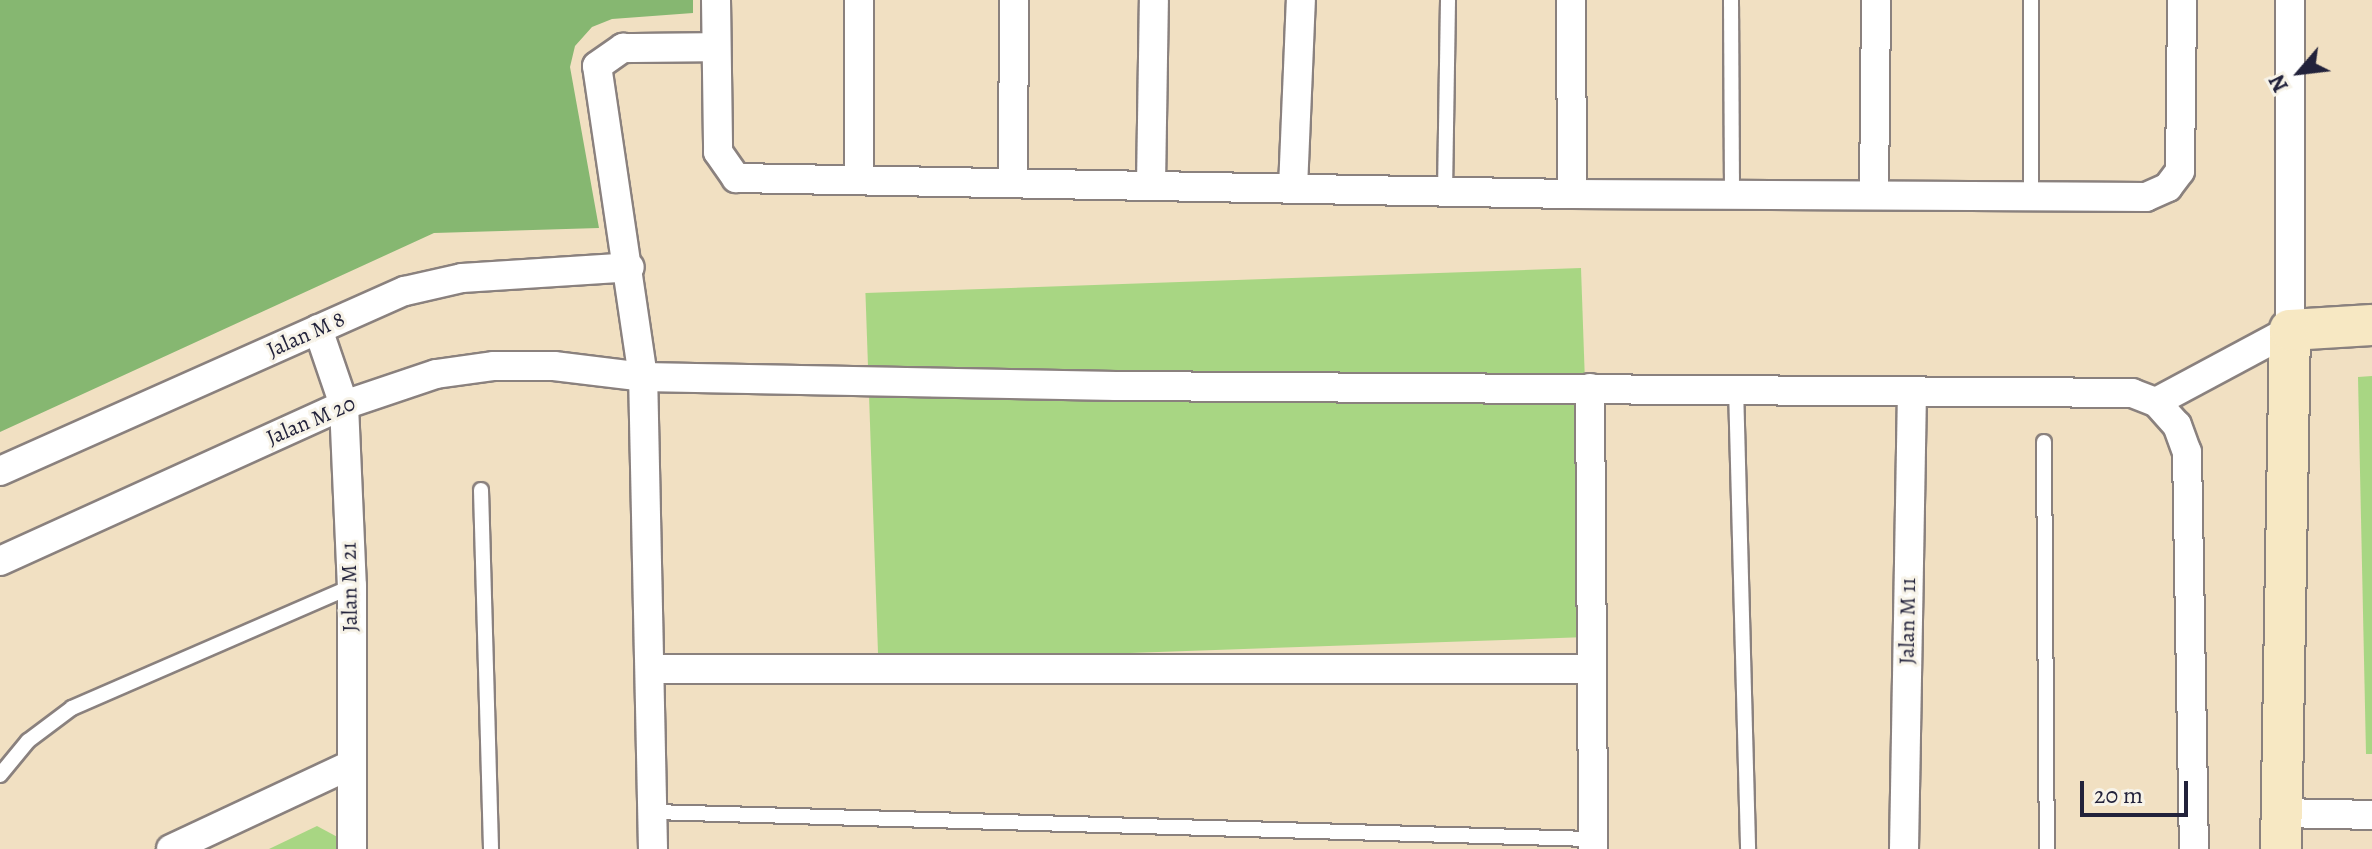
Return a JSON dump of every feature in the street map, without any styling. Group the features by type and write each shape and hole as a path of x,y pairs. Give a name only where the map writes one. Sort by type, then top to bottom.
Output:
{"street":[{"path":"716,0 718,152 724,168 736,178 1572,194 2146,197 2168,187 2180,171 2182,0"},
{"path":"859,0 859,180"},
{"path":"1013,183 1014,0"},
{"path":"1151,185 1154,0"},
{"path":"1293,188 1301,0"},
{"path":"1571,0 1572,194"},
{"path":"1874,194 1876,0"},
{"path":"2290,0 2290,330 2281,831 2372,815"},
{"path":"653,849 652,669 643,377 630,267 597,66 623,48 716,47"},
{"name":"Jalan M 8","path":"0,471 405,291 462,278 630,267"},
{"path":"2194,849 2187,452 2177,425 2156,402 2290,330 2372,325"},
{"name":"Jalan M 21","path":"318,329 344,405 352,586 352,849"},
{"name":"Jalan M 20","path":"0,561 344,405 436,374 494,366 554,366 643,377 1590,388 1736,386 1912,393 2132,393 2156,402"},
{"path":"1590,388 1593,844"},
{"name":"Jalan M 11","path":"1904,849 1912,393"},
{"path":"652,669 1592,669"},
{"path":"171,849 350,765"}],"lane":[{"path":"1445,192 1448,0"},
{"path":"1731,0 1732,194"},
{"path":"2031,0 2031,195"},
{"path":"1736,386 1748,849"},
{"path":"2044,442 2047,849"},
{"path":"481,490 491,849"},
{"path":"0,775 28,741 72,708 352,586"},
{"path":"653,812 1593,844"}],"green space":[{"path":"0,0 693,0 693,13 612,19 592,27 575,46 570,67 599,228 434,233 0,432"},
{"path":"1581,268 1594,637 878,662 865,293"},
{"path":"2372,376 2372,754 2366,754 2358,377"},
{"path":"317,826 343,840 344,849 269,849"}]}
